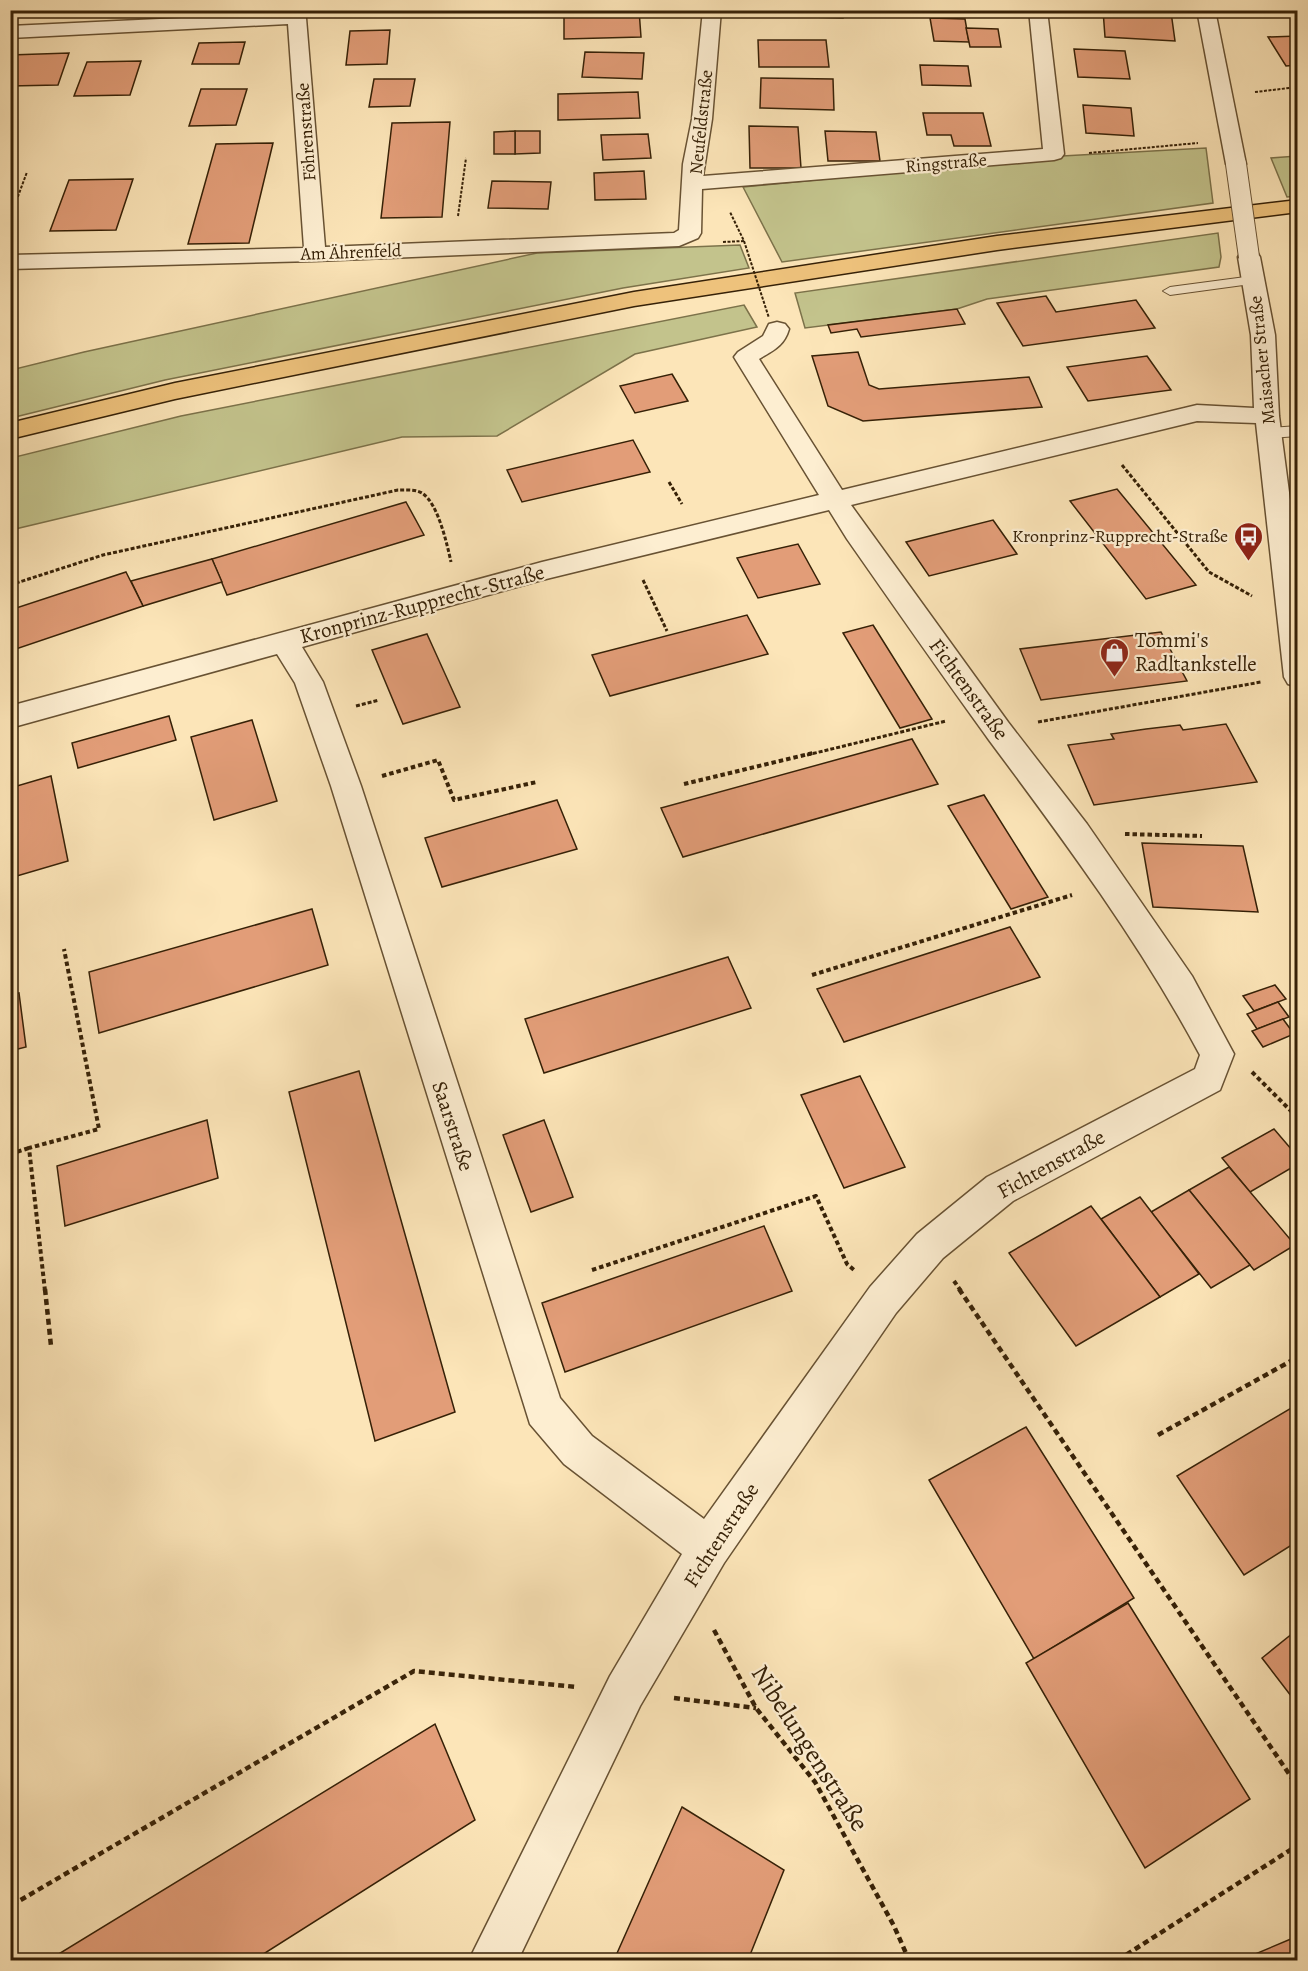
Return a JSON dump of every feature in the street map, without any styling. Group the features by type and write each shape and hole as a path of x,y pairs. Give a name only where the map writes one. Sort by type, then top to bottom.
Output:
{"highway":[{"path":"10,431 176,391 634,299 997,243 1298,206"}],"street":[{"name":"Neufeldstraße","path":"690,233 694,183 693,164 702,119 712,10"},
{"path":"1038,10 1054,154"},
{"name":"Maisacher Straße","path":"1206,10 1232,140 1263,335 1268,424 1294,627 1297,676"},
{"path":"10,32 298,14"},
{"name":"Föhrenstraße","path":"298,14 315,254"},
{"name":"Ringstraße","path":"694,183 1054,154"},
{"name":"Am Ährenfeld","path":"10,262 453,249 679,239 690,233"},
{"path":"773,324 774,340 746,357 835,500"},
{"name":"Kronprinz-Rupprecht-Straße","path":"10,717 459,593 629,549 1098,436 1197,413 1268,424"},
{"name":"Fichtenstraße","path":"493,1960 625,1691 709,1548 883,1300 930,1246 1000,1189 1208,1079 1217,1054 1180,986 1111,884 991,721 835,500"},
{"name":"Saarstraße","path":"284,641 309,682 346,786 544,1410 578,1450 709,1548"}],"lane":[{"path":"1170,291 1251,268"},
{"path":"1268,424 1298,431"}],"path":[{"path":"1222,93 1298,87"},
{"path":"1054,154 1232,140"},
{"path":"453,249 466,158"},
{"path":"10,218 27,172"},
{"path":"744,241 773,324"},
{"path":"1098,436 1209,572 1247,595 1289,600"},
{"path":"10,585 103,555 398,490 412,490 424,494 438,520 459,593"},
{"path":"629,549 667,631"},
{"path":"684,784 991,721 1297,676"},
{"path":"346,786 438,760 454,800 537,782"},
{"path":"1076,834 1202,836"},
{"path":"812,975 1111,884"},
{"path":"10,1154 99,1129 64,950"},
{"path":"1245,1065 1298,1118"},
{"path":"29,1148 51,1346"},
{"path":"592,1270 816,1196 847,1264 883,1300"},
{"path":"930,1246 1298,1787"},
{"path":"1158,1435 1298,1357"},
{"name":"Nibelungenstraße","path":"708,1622 756,1708 815,1782 894,1926 909,1960"},
{"path":"12,1905 414,1671 625,1691 756,1708"},
{"path":"1118,1960 1298,1845"}],"green space":[{"path":"1206,148 1213,203 782,262 743,187 1062,156"},
{"path":"1297,156 1297,196 1287,197 1271,158"},
{"path":"1218,233 1221,257 1219,267 987,299 957,309 805,328 795,293"},
{"path":"740,245 749,268 623,288 165,380 11,418 11,370 84,352 537,253"},
{"path":"744,305 757,327 635,354 497,436 402,437 11,530 11,458 181,416"}],"building":[{"path":"10,10 56,10 53,16 10,16"},
{"path":"564,10 639,10 641,37 564,39"},
{"path":"776,10 843,10 843,18 775,16"},
{"path":"1103,10 1171,12 1175,41 1105,37"},
{"path":"930,18 965,19 969,42 934,41"},
{"path":"966,28 998,29 1001,47 970,47"},
{"path":"390,30 387,64 346,65 350,31"},
{"path":"1298,36 1298,65 1286,66 1268,37"},
{"path":"758,40 826,40 829,67 759,67"},
{"path":"245,42 239,64 192,64 199,43"},
{"path":"1074,49 1125,51 1130,79 1078,77"},
{"path":"585,52 644,53 642,79 582,77"},
{"path":"69,53 58,85 10,86 10,55"},
{"path":"141,61 130,95 74,96 87,62"},
{"path":"920,65 968,66 971,86 922,85"},
{"path":"761,78 833,79 834,110 760,108"},
{"path":"374,79 415,79 410,106 369,107"},
{"path":"201,89 247,89 236,125 189,126"},
{"path":"638,92 640,118 558,120 558,94"},
{"path":"1083,105 1131,108 1134,136 1086,133"},
{"path":"923,113 983,113 991,146 954,146 951,135 927,135"},
{"path":"450,122 442,217 381,218 392,123"},
{"path":"749,126 798,127 801,168 750,168"},
{"path":"515,131 540,131 540,153 515,154"},
{"path":"515,131 515,154 494,154 494,132"},
{"path":"825,131 876,132 880,161 828,161"},
{"path":"648,134 651,158 603,160 601,135"},
{"path":"273,143 249,243 188,244 216,144"},
{"path":"644,171 646,199 595,200 594,173"},
{"path":"133,179 116,230 50,231 69,180"},
{"path":"492,181 551,182 548,209 488,208"},
{"path":"1046,296 1056,312 1136,300 1155,328 1023,346 997,303"},
{"path":"957,309 965,324 861,337 857,329 831,333 828,325"},
{"path":"858,352 869,385 879,389 1029,377 1042,407 863,421 828,406 812,356"},
{"path":"1147,356 1171,390 1088,401 1067,367"},
{"path":"672,374 688,401 635,413 620,386"},
{"path":"633,440 650,472 522,502 507,470"},
{"path":"1117,489 1196,585 1146,599 1070,501"},
{"path":"406,502 424,535 227,595 212,559"},
{"path":"993,520 1017,554 929,576 906,542"},
{"path":"798,544 820,584 758,598 737,558"},
{"path":"212,559 222,582 143,606 131,581"},
{"path":"126,572 143,606 10,651 10,610"},
{"path":"747,615 768,654 610,696 592,655"},
{"path":"873,625 932,719 900,728 843,633"},
{"path":"1161,632 1187,681 1041,700 1020,649"},
{"path":"427,634 460,707 403,724 372,650"},
{"path":"169,716 176,740 78,768 72,743"},
{"path":"252,720 277,801 214,820 191,737"},
{"path":"1226,724 1257,782 1094,805 1068,745 1114,739 1111,734 1146,729 1180,725 1183,730"},
{"path":"912,739 938,784 683,857 661,808"},
{"path":"51,776 68,861 10,878 10,788"},
{"path":"984,795 1048,897 1011,909 948,806"},
{"path":"557,800 577,849 442,887 425,838"},
{"path":"1142,843 1243,846 1258,912 1153,907"},
{"path":"312,909 328,965 99,1033 89,972"},
{"path":"1010,927 1040,977 844,1042 817,989"},
{"path":"728,957 751,1008 544,1073 525,1019"},
{"path":"1275,985 1286,999 1254,1011 1243,996"},
{"path":"19,993 26,1047 10,1051 10,995"},
{"path":"1278,1002 1289,1017 1257,1029 1247,1014"},
{"path":"1283,1019 1294,1034 1263,1047 1252,1031"},
{"path":"359,1071 455,1412 375,1441 289,1092"},
{"path":"860,1076 905,1167 844,1188 801,1095"},
{"path":"207,1120 218,1178 65,1226 57,1166"},
{"path":"544,1120 573,1197 531,1212 503,1135"},
{"path":"1274,1129 1298,1157 1298,1164 1250,1192 1222,1158"},
{"path":"1229,1167 1295,1245 1254,1270 1189,1190"},
{"path":"1189,1190 1250,1265 1211,1288 1151,1212"},
{"path":"1140,1197 1199,1274 1160,1297 1101,1219"},
{"path":"1091,1206 1160,1297 1076,1346 1009,1253"},
{"path":"764,1226 792,1291 565,1372 542,1303"},
{"path":"1298,1404 1298,1541 1244,1575 1177,1476"},
{"path":"1026,1427 1134,1598 1034,1659 929,1480"},
{"path":"1128,1603 1250,1799 1145,1868 1026,1663"},
{"path":"1298,1629 1298,1705 1262,1658"},
{"path":"435,1724 475,1820 254,1960 53,1960 52,1958"},
{"path":"682,1807 784,1870 748,1960 614,1960"},
{"path":"1298,1936 1298,1960 1241,1960"}],"place":[{"name":"Kronprinz-Rupprecht-Straße","path":"1249,562"},
{"name":"Tommi's Radltankstelle","path":"1114,678"}]}
